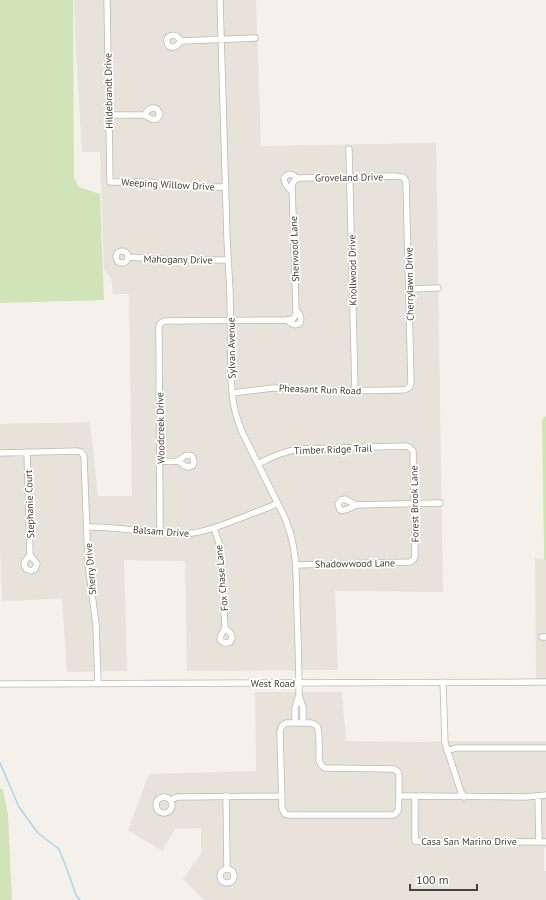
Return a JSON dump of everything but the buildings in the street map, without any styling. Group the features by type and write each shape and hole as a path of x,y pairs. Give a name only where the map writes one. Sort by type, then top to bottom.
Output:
{"street":[{"name":"Hildebrandt Drive","path":"106,0 110,182"},
{"name":"Sylvan Avenue","path":"220,0 232,393 238,422 278,503 291,534 296,564 299,695"},
{"path":"181,41 255,38"},
{"path":"108,115 144,114"},
{"name":"Knollwood Drive","path":"349,148 354,390"},
{"name":"Groveland Drive","path":"292,191 285,182 284,178 287,174 294,175 296,179 401,176 404,178"},
{"name":"Cherrylawn Drive","path":"404,178 406,181 411,383 408,389"},
{"name":"Sherwood Lane","path":"287,320 294,318 296,314 292,185 296,179"},
{"name":"Weeping Willow Drive","path":"110,182 148,182 183,187 226,187"},
{"name":"Mahogany Drive","path":"128,257 176,260 228,260"},
{"path":"409,289 438,288"},
{"path":"230,321 287,320 295,325 300,322 301,319 296,310"},
{"name":"Woodcreek Drive","path":"160,533 158,328 160,324 165,321 230,321"},
{"name":"Pheasant Run Road","path":"232,393 264,388 323,391 408,389"},
{"name":"Timber Ridge Trail","path":"258,464 277,455 291,450 300,449 406,446 411,448"},
{"name":"Forest Brook Lane","path":"411,448 413,454 414,560"},
{"name":"Sherry Drive","path":"27,452 78,451 83,453 88,564 96,628 98,684"},
{"path":"0,453 27,452"},
{"name":"Stephanie Court","path":"27,452 30,555"},
{"path":"160,461 178,461"},
{"name":"Balsam Drive","path":"87,527 110,527 175,534 192,533 214,528 278,503"},
{"path":"356,505 440,503"},
{"name":"Fox Chase Lane","path":"214,528 221,555 225,628"},
{"name":"Shadowwood Lane","path":"296,564 410,562 414,560"},
{"path":"443,682 444,737 447,751 464,797"},
{"name":"West Road","path":"0,684 546,682"},
{"path":"299,695 303,708 303,723"},
{"path":"295,723 295,708 299,695"},
{"path":"286,723 295,723 314,724 318,728 319,762 325,768 394,769 399,773 398,811 395,814 285,814 282,811 281,730 282,726 286,723"},
{"path":"447,751 456,748 546,748"},
{"path":"399,796 464,797 546,795"},
{"path":"226,796 227,869"},
{"path":"171,800 177,797 282,796"},
{"name":"Casa San Marino Drive","path":"415,796 415,841 546,842"},
{"path":"538,796 539,842"}],"shaded area":[{"path":"74,0 256,0 261,146 436,143 443,592 335,591 338,670 187,671 185,561 124,560 127,671 67,672 62,599 2,601 0,547 0,424 90,422 98,496 132,496 129,294 113,294 111,278 104,270 100,152 82,152"},
{"path":"535,558 546,560 546,682 536,682"},
{"path":"255,692 342,692 346,741 546,741 546,848 544,848 544,871 546,871 546,900 204,900 183,879 201,854 201,828 175,829 162,851 128,830 149,774 256,771"}],"green space":[{"path":"0,0 73,0 74,177 79,187 100,194 104,300 0,303"},
{"path":"546,416 546,560 544,560 542,421"},
{"path":"0,788 3,790 8,814 12,900 0,900"}],"waterway":[{"path":"0,763 19,807 38,833 59,849 76,895 80,900"}]}
